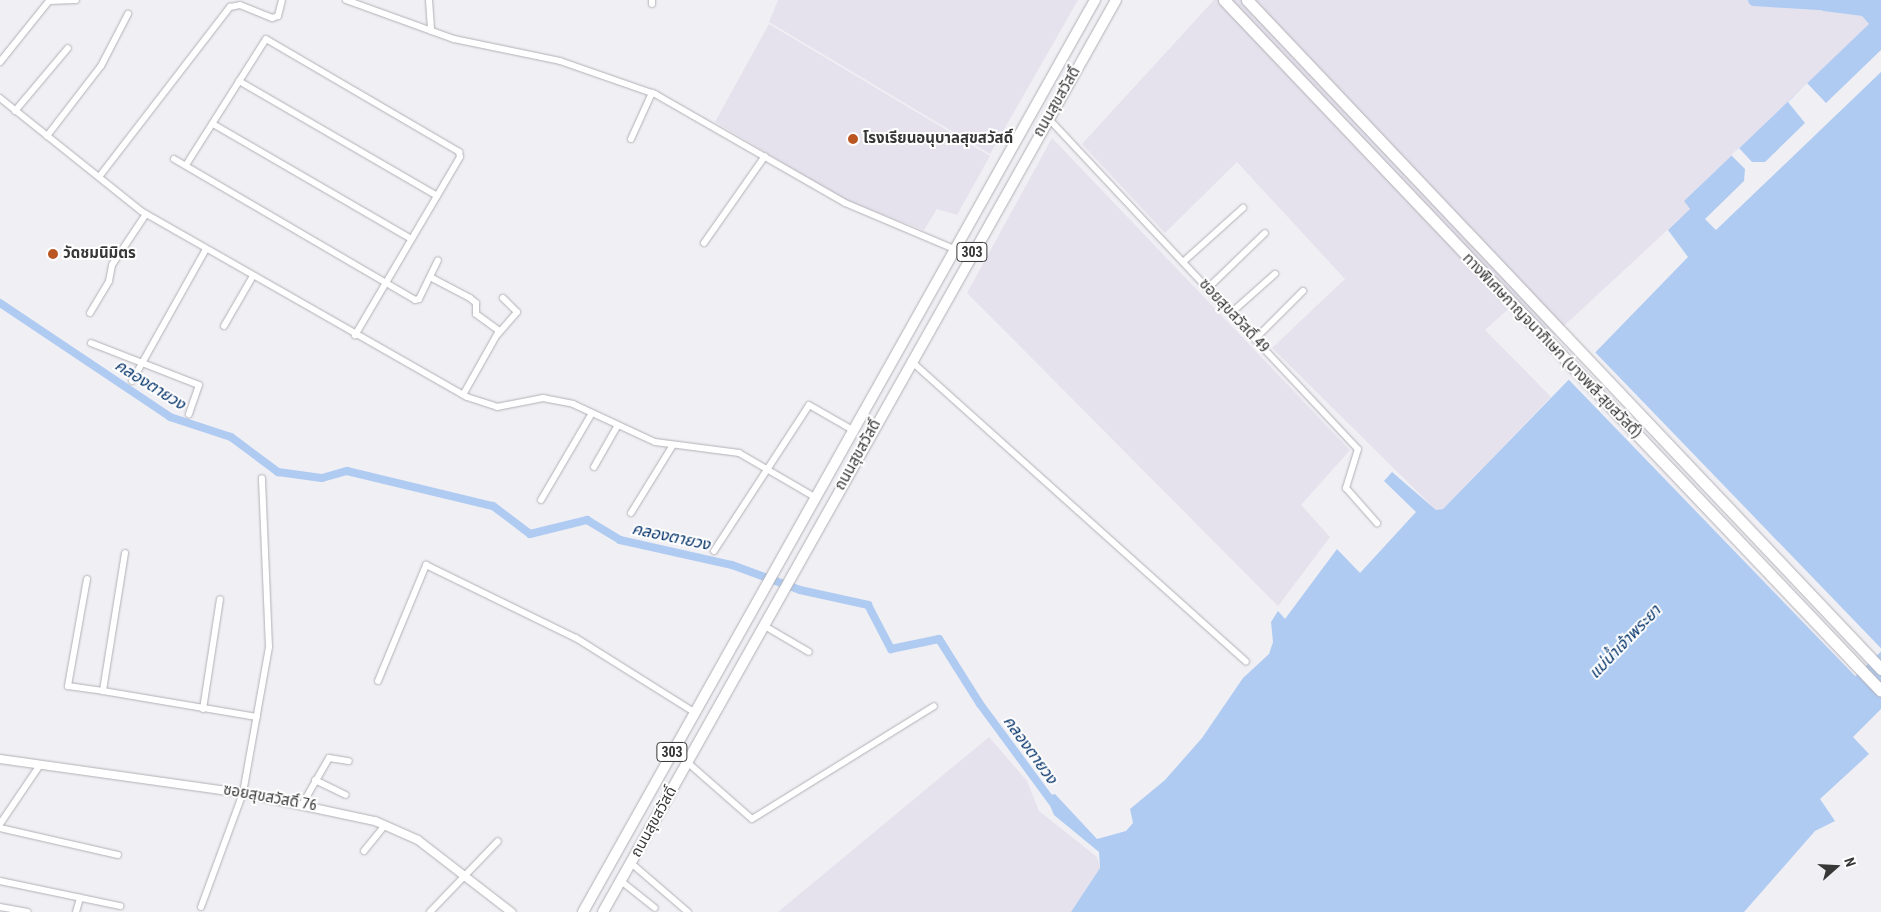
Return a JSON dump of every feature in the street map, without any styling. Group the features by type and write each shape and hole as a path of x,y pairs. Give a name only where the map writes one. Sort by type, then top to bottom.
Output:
{"highway":[{"name":"ทางพิเศษกาญจนาภิเษก (บางพลี-สุขสวัสดิ์)","path":"1224,0 1881,691"},
{"name":"ทางพิเศษกาญจนาภิเษก (บางพลี-สุขสวัสดิ์)","path":"1247,0 1881,668"}],"main road":[{"name":"ถนนสุขสวัสดิ์","path":"583,912 813,496 1095,0"},
{"name":"ถนนสุขสวัสดิ์","path":"603,912 910,360 1116,0"},
{"path":"813,496 830,505"}],"street":[{"path":"0,62 49,1 76,0"},
{"path":"99,177 235,3 272,18 278,16 282,0"},
{"path":"346,0 431,31 560,60 652,93 766,156 845,203 954,249"},
{"path":"429,0 431,31"},
{"path":"47,136 101,66 128,14"},
{"path":"186,165 264,40 269,39 459,152 460,158 354,335"},
{"path":"15,111 68,48"},
{"path":"240,81 437,196"},
{"path":"630,139 652,93"},
{"path":"0,98 146,214 354,335 463,395 497,407 531,399 558,400 592,412 654,442 732,451 813,496"},
{"name":"ซอยสุขสวัสดิ์ 49","path":"1048,118 1358,449 1346,488 1377,523"},
{"path":"213,124 411,239"},
{"path":"704,243 766,156"},
{"path":"174,159 417,300 438,260"},
{"path":"1184,262 1243,208"},
{"path":"90,313 109,281 116,257 146,214"},
{"path":"1208,288 1265,233"},
{"path":"132,381 206,249"},
{"path":"1231,314 1275,274"},
{"path":"224,326 253,276"},
{"path":"430,277 476,303 476,314 497,328 498,334"},
{"path":"1255,339 1303,291"},
{"path":"463,395 498,334 517,312 503,298"},
{"path":"91,343 199,385 189,414"},
{"path":"910,360 1246,662"},
{"path":"714,550 809,405 851,429"},
{"path":"541,500 592,412"},
{"path":"594,467 618,425"},
{"path":"632,513 673,445"},
{"path":"201,907 243,793 257,717 270,602 262,478"},
{"path":"102,692 125,553"},
{"path":"378,681 426,566 569,634 694,712"},
{"path":"87,579 68,686 257,717"},
{"path":"203,709 220,599"},
{"path":"763,625 809,652"},
{"path":"687,762 752,819 934,706"},
{"path":"303,803 328,758 349,761"},
{"name":"ซอยสุขสวัสดิ์ 76","path":"0,760 303,803 385,825 418,840 511,912"},
{"path":"0,824 40,765"},
{"path":"315,780 346,795"},
{"path":"364,851 385,825"},
{"path":"0,828 118,855"},
{"path":"430,912 463,873 498,841"},
{"path":"631,863 688,912"},
{"path":"621,880 655,908"},
{"path":"0,881 120,906"},
{"path":"76,912 80,898"},
{"path":"0,907 28,912"}],"shaded area":[{"path":"778,0 1078,0 990,154 769,22"},
{"path":"1214,0 1814,0 1823,11 1862,16 1869,24 1684,201 1690,209 1552,337 1515,303 1485,330 1551,397 1443,509 1436,510 1272,348 1345,279 1237,162 1165,233 1082,144"},
{"name":"โรงเรียนอนุบาลสุขสวัสดิ์","path":"769,24 990,156 957,215 937,209 924,230 847,201 715,122"},
{"path":"1052,138 1350,450 1301,505 1330,537 1278,606 967,293"},
{"path":"989,737 1027,781 1039,811 1097,857 1100,868 1071,912 778,912"}],"water":[{"name":"แม่น้ำเจ้าพระยา","path":"1814,0 1881,0 1881,709 1853,737 1869,754 1820,799 1835,821 1815,831 1744,912 1071,912 1100,868 1099,852 1054,815 1046,796 1055,794 1097,839 1126,831 1133,823 1130,809 1165,780 1202,738 1243,678 1269,654 1273,642 1271,622 1278,611 1285,619 1337,549 1360,573 1416,512 1384,481 1392,472 1436,510 1443,509 1688,257 1668,230 1690,209 1684,201 1869,24 1862,16 1823,11"}],"pier":[{"path":"1881,50 1881,72 1716,230 1705,219 1744,181 1745,169 1731,155 1739,148 1752,162 1765,162 1805,123 1788,102 1807,83 1826,103"},
{"path":"1593,350 1881,648 1881,652 1855,676 1566,376"}],"waterway":[{"path":"1754,0 1834,5"},
{"name":"คลองตายวง","path":"0,303 170,417 231,437 278,472 322,478 347,471 493,506 530,534 587,520 620,540 732,565 800,590 868,605 891,649 939,639 980,704 1053,803"}],"place":[{"name":"โรงเรียนอนุบาลสุขสวัสดิ์","path":"853,139"},
{"name":"วัดชมนิมิตร","path":"53,254"}]}
